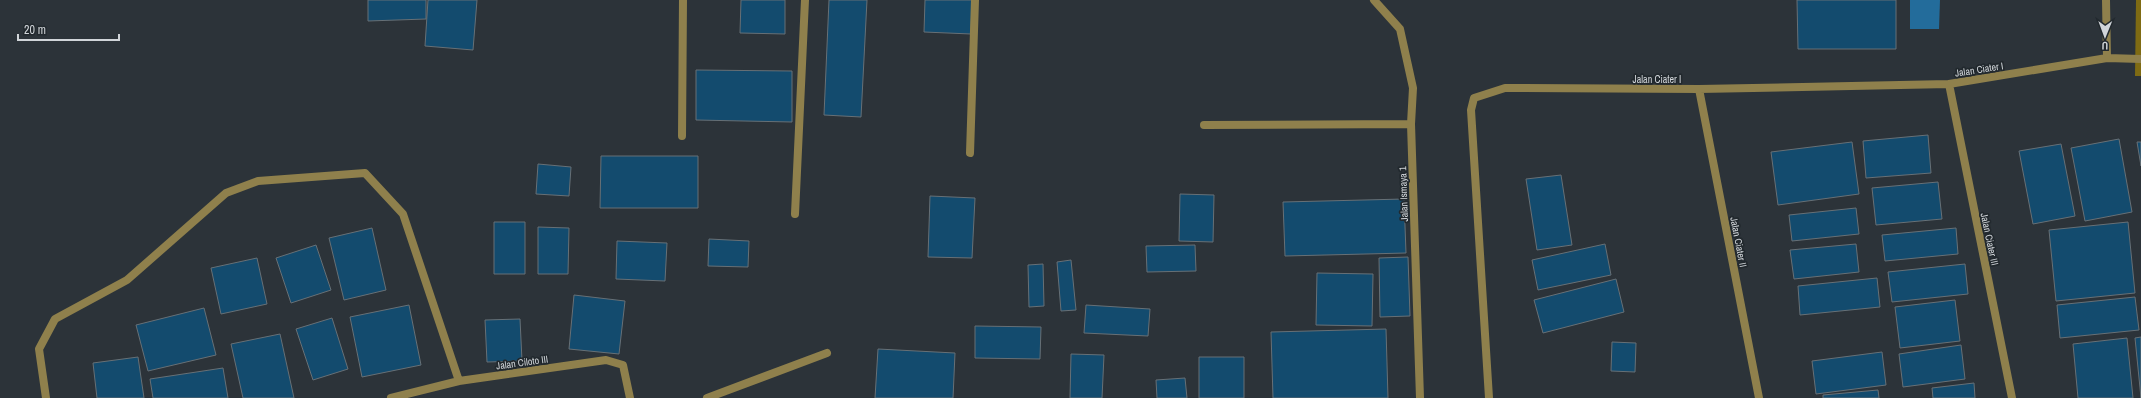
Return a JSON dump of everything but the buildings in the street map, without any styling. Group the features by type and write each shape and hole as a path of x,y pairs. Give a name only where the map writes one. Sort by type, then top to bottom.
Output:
{"street":[{"path":"682,136 683,0"},
{"path":"795,214 805,0"},
{"path":"970,153 976,0"},
{"name":"Jalan Ismaya 1","path":"1374,0 1400,29 1413,88 1411,124 1420,398"},
{"path":"2106,0 2107,58"},
{"name":"Jalan Ciater I","path":"1489,398 1470,110 1474,98 1505,88 1699,89 1948,84 2107,58 2141,59"},
{"name":"Jalan Ciater III","path":"1948,84 2012,398"},
{"name":"Jalan Ciater II","path":"1699,89 1759,398"},
{"path":"1204,125 1411,124"},
{"path":"46,398 39,350 55,319 127,280 226,193 258,181 365,173 404,214 459,381"},
{"path":"707,398 827,353"},
{"name":"Jalan Ciloto III","path":"391,398 459,381 606,360 623,365 630,398"}],"shaded area":[{"path":"2136,0 2141,0 2141,76 2135,76"}],"water":[{"path":"1910,0 1940,0 1939,29 1910,29"}]}
